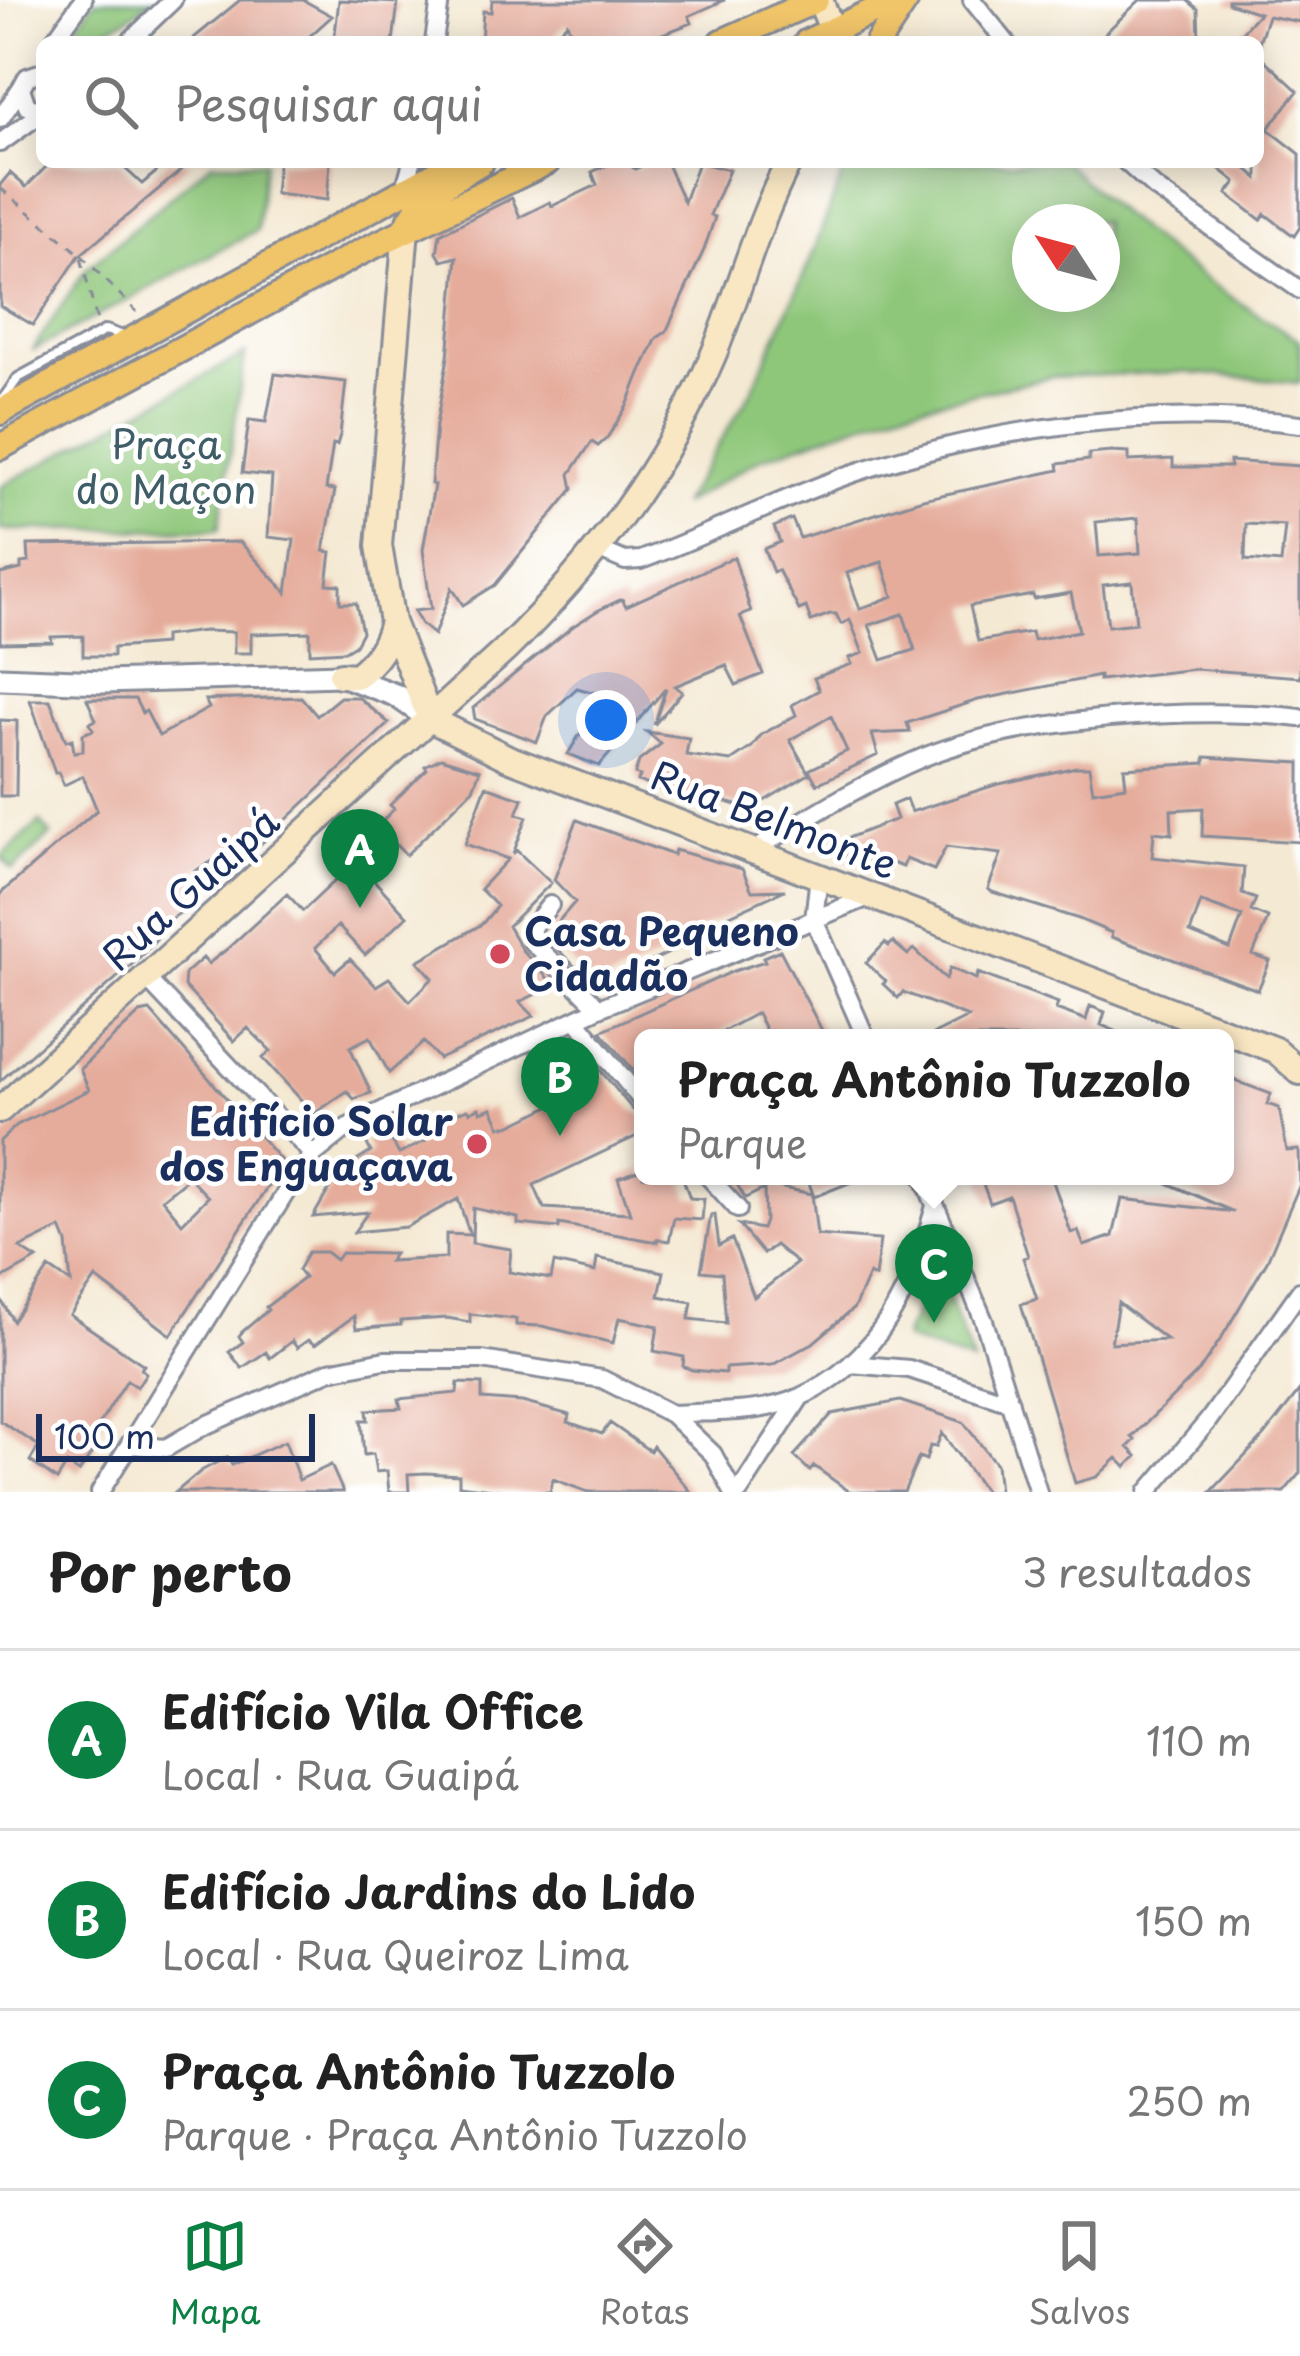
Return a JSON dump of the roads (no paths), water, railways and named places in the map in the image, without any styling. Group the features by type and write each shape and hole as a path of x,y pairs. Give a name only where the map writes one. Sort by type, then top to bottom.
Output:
{"main road":[{"path":"736,36 818,0 836,36 902,0"},
{"path":"881,36 902,0"},
{"path":"0,408 133,340 441,168"},
{"path":"430,719 392,622 380,525 406,230 428,195 471,168"},
{"path":"0,448 406,230 535,168"},
{"name":"Rua Guaipá","path":"0,1110 547,609 597,549 680,426 787,168"},
{"path":"341,675 356,676 370,666 381,653 392,622"},
{"name":"Rua Belmonte","path":"430,719 508,758 1223,1029"},
{"name":"Rua Belmonte","path":"1234,1033 1275,1049 1300,1072"}],"street":[{"path":"57,36 83,0"},
{"path":"435,36 440,0"},
{"path":"972,0 1001,36"},
{"path":"122,36 167,5"},
{"path":"135,36 167,5"},
{"path":"30,79 27,106 36,110"},
{"path":"0,119 30,79"},
{"path":"0,143 36,116"},
{"path":"405,187 410,168"},
{"path":"1133,168 1300,290"},
{"path":"597,549 625,561 641,560 854,473 1024,432 1166,418 1242,417 1300,424"},
{"name":"Rua Belmonte","path":"0,678 103,682 341,675 395,695 430,719"},
{"path":"753,851 863,784 988,736 1148,715 1300,718"},
{"path":"819,876 814,919 862,1029"},
{"path":"100,1492 313,1155 348,1127 599,1008 872,895"},
{"path":"550,905 532,927 532,942 599,1008"},
{"path":"147,979 313,1155"},
{"path":"576,1020 634,1091"},
{"path":"716,1185 738,1210"},
{"path":"927,1185 984,1321 1038,1492"},
{"path":"671,1414 747,1409 800,1398 851,1364 878,1335 911,1282 935,1206"},
{"path":"1148,1492 1219,1407 1300,1291"},
{"path":"131,1445 166,1448 329,1371 385,1360 482,1360 602,1379 671,1414 713,1454 736,1492 800,1398"},
{"path":"851,1364 909,1370 1010,1402"}],"place":[{"name":"Edifício Vila Office","path":"360,908"},
{"name":"Casa Pequeno Cidadão","path":"500,954"},
{"name":"Edifício Jardins do Lido","path":"560,1136"},
{"name":"Edifício Solar dos Enguaçava","path":"477,1144"},
{"name":"Praça Antônio Tuzzolo","path":"934,1323"}],"park label":[{"name":"Praça do Maçon","path":"166,468"}]}
